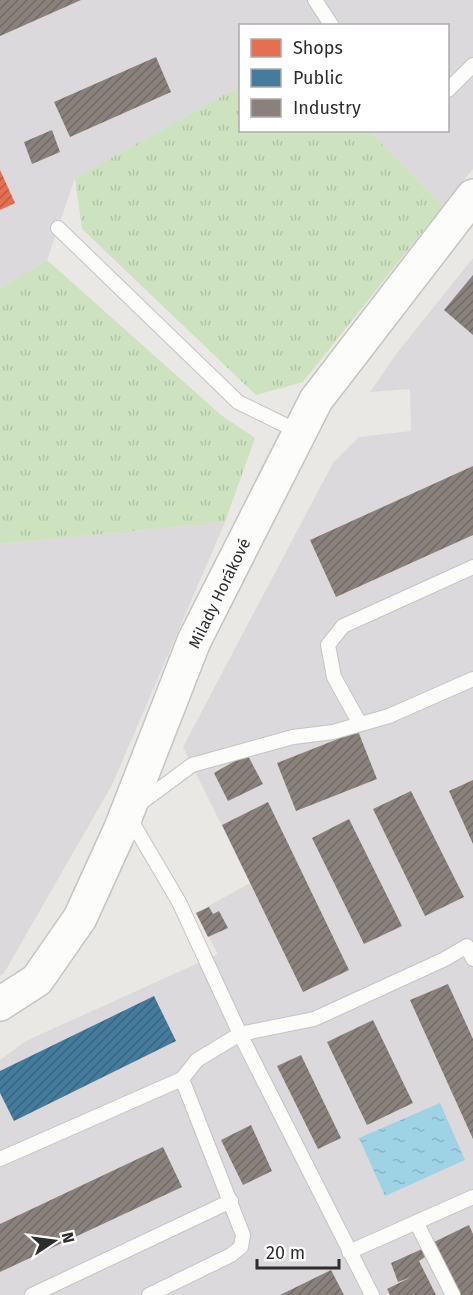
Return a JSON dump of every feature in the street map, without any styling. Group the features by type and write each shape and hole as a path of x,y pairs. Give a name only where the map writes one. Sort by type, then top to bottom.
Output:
{"street":[{"name":"Milady Horákové","path":"0,1004 37,980 80,918 127,813 194,641 316,400 473,196"}],"lane":[{"path":"315,0 331,24"},
{"path":"449,88 473,65"},
{"path":"58,228 238,402 299,432"},
{"path":"360,724 334,677 328,645 343,626 473,567"},
{"path":"372,1295 240,1034 179,902 127,813 192,765 293,737 333,732 389,716 473,679"},
{"path":"0,1159 182,1079 197,1060 240,1034 314,1018 445,959 470,944 473,959"},
{"path":"149,1295 231,1255 242,1247 243,1235 231,1201 182,1079"},
{"path":"349,1252 473,1197"},
{"path":"32,1295 231,1201"},
{"path":"416,1222 453,1295"}],"shaded area":[{"path":"0,0 473,0 473,169 443,206 370,132 449,132 449,24 239,24 239,87 75,178 47,260 0,288"},
{"path":"473,258 473,1295 0,1295 0,1060 26,1041 218,954 196,913 250,883 183,747 333,463 359,437 411,431 410,389 370,392 397,353"},
{"path":"225,522 112,785 4,973 0,976 0,544"}],"green space":[{"path":"239,87 239,132 370,132 443,206 303,382 256,395 82,229 75,178"},
{"path":"47,260 221,415 255,438 225,522 0,544 0,288"}],"water":[{"path":"440,1103 465,1160 385,1196 359,1138"}],"building: Shops":[{"path":"0,170 15,203 0,210"}],"building: Public":[{"path":"154,996 176,1041 14,1121 0,1093 0,1071"}],"building: Industry":[{"path":"0,0 81,0 0,36"},
{"path":"156,57 171,92 70,137 54,102"},
{"path":"52,130 60,152 32,164 24,142"},
{"path":"473,275 473,335 444,310"},
{"path":"473,466 473,535 336,597 310,540"},
{"path":"358,731 377,779 296,811 277,763"},
{"path":"247,754 263,784 228,801 214,773"},
{"path":"473,780 473,844 449,791"},
{"path":"411,791 464,897 425,916 373,809"},
{"path":"268,802 349,970 303,992 222,825"},
{"path":"349,819 402,926 364,944 312,838"},
{"path":"209,907 213,914 219,911 228,928 208,937 196,913"},
{"path":"448,984 473,1039 473,1139 410,1000"},
{"path":"373,1020 413,1103 367,1125 327,1042"},
{"path":"301,1055 341,1138 318,1149 277,1066"},
{"path":"251,1125 272,1171 243,1185 221,1140"},
{"path":"163,1147 182,1187 0,1272 0,1224"},
{"path":"469,1225 473,1234 473,1295 460,1295 434,1242"},
{"path":"422,1249 425,1257 419,1261 436,1295 390,1295 387,1289 411,1277 398,1282 391,1263"},
{"path":"331,1270 344,1295 280,1295"}]}
